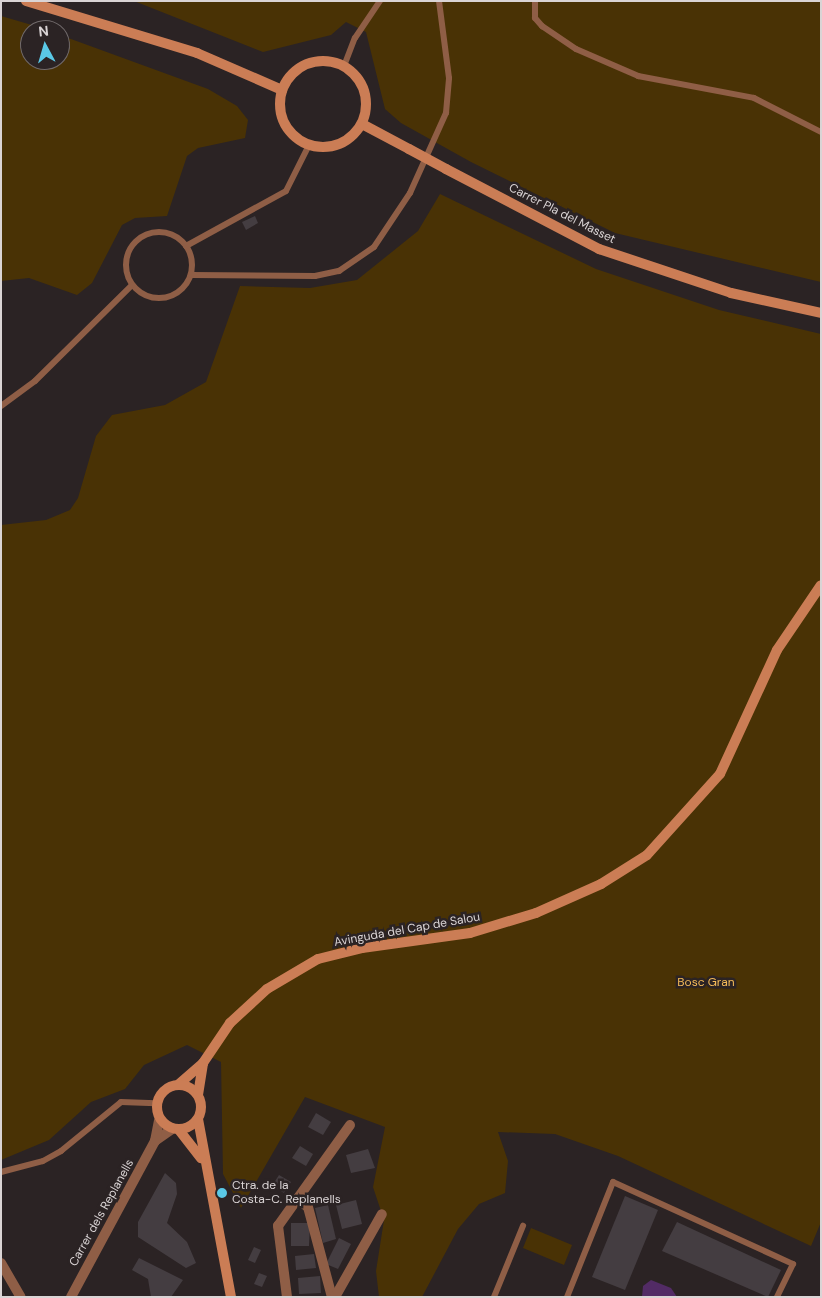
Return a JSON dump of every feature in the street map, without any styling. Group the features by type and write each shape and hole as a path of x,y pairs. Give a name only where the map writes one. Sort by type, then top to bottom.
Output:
{"street":[{"path":"26,1 197,52 282,90"},
{"path":"315,62 344,66 359,80 366,98 362,124 345,142 321,147 309,145 297,138 282,116 282,90 290,77 315,62"},
{"name":"Carrer Pla del Masset","path":"362,124 599,249 730,293 821,313"},
{"name":"Avinguda del Cap de Salou","path":"179,1084 203,1062 230,1023 267,989 318,959 362,948 470,933 536,913 601,884 647,854 720,774 777,650 821,585"},
{"name":"Avinguda del Cap de Salou","path":"198,1095 203,1062"},
{"path":"204,1163 176,1129 159,1120 156,1103 168,1087 179,1084 198,1095 198,1119 204,1163 231,1297"},
{"path":"176,1129 198,1119"},
{"name":"Carrer dels Replanells","path":"71,1297 155,1141 159,1120"},
{"path":"287,1297 278,1226 350,1125"},
{"name":"Carrer dels Replanells","path":"155,1141 176,1129"},
{"path":"298,1200 308,1208 333,1297"},
{"path":"333,1297 382,1214"},
{"path":"1,1263 21,1297"}],"lane":[{"path":"344,66 355,38 380,1"},
{"path":"191,275 315,276 339,271 374,247 410,193 446,113 449,78 439,1"},
{"path":"535,1 535,18 542,26 576,49 638,76 754,98 821,132"},
{"path":"186,246 286,191 309,145"},
{"path":"164,232 186,246 192,260 191,275 181,290 164,298 147,296 132,285 126,260 139,238 164,232"},
{"path":"1,406 35,381 132,285"},
{"path":"1,1172 43,1161 61,1151 121,1102 156,1103"},
{"path":"566,1297 613,1182 793,1264 777,1297"},
{"path":"494,1297 523,1226"}],"green space":[{"path":"134,1 821,1 821,282 615,233 471,162 401,123 385,109 366,32 346,22 331,35 263,52"},
{"path":"1,16 20,22 20,70 70,70 70,39 208,89 237,106 248,120 245,138 198,148 187,156 167,216 135,218 122,225 92,283 77,295 29,278 1,281"},
{"name":"Bosc Gran","path":"440,194 596,269 719,310 821,334 821,1222 811,1246 618,1156 555,1134 498,1132 508,1161 505,1193 479,1204 458,1229 422,1297 379,1297 376,1271 384,1220 373,1187 385,1127 305,1097 241,1208 223,1174 221,1062 187,1045 144,1065 125,1089 91,1102 49,1140 1,1160 1,525 46,520 70,510 78,498 96,436 112,415 165,405 206,382 240,286 310,288 357,280 418,231"},
{"path":"531,1228 572,1245 564,1265 523,1248"}],"shaded area":[{"path":"651,1280 671,1288 677,1297 642,1297 643,1286"}],"building":[{"path":"255,216 258,223 246,230 242,222"},
{"path":"316,1113 331,1122 323,1135 308,1127"},
{"path":"300,1146 313,1154 306,1166 292,1158"},
{"path":"368,1149 375,1168 351,1173 346,1155"},
{"path":"165,1173 176,1183 177,1194 167,1223 187,1242 196,1263 186,1268 138,1237 138,1222"},
{"path":"279,1175 291,1182 284,1193 272,1186"},
{"path":"625,1196 658,1210 625,1290 592,1277"},
{"path":"356,1200 362,1224 342,1229 336,1205"},
{"path":"328,1205 336,1239 323,1243 315,1208"},
{"path":"677,1222 781,1270 768,1297 662,1251"},
{"path":"291,1223 310,1223 309,1246 291,1246"},
{"path":"339,1238 351,1244 338,1269 326,1264"},
{"path":"254,1247 261,1250 255,1263 248,1260"},
{"path":"314,1254 316,1268 296,1270 295,1256"},
{"path":"139,1258 183,1280 171,1297 151,1297 148,1279 132,1270"},
{"path":"259,1273 267,1276 262,1287 254,1284"},
{"path":"320,1276 321,1293 299,1294 298,1278"}],"place":[{"name":"Ctra. de la Costa-C. Replanells","path":"222,1193"}]}
